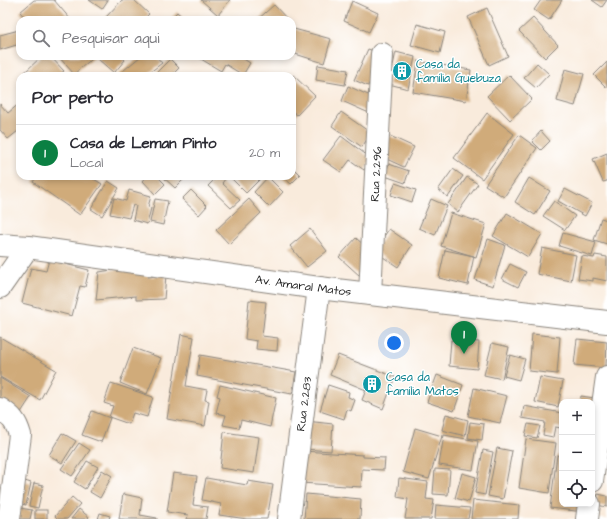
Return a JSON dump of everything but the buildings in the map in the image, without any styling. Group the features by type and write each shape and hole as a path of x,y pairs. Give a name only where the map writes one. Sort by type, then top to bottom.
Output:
{"street":[{"name":"Rua 2.296","path":"370,294 382,54"},
{"name":"Av. Amaral Matos","path":"0,245 28,247 319,288 607,322"},
{"path":"0,287 28,247"},
{"name":"Rua 2.283","path":"289,519 319,288"},
{"path":"594,471 607,377"},
{"path":"0,409 17,424 20,435 9,519"},
{"path":"587,519 589,507"}],"place":[{"name":"Casa da família Guebuza","path":"402,71"},
{"name":"Casa de Leman Pinto","path":"464,354"},
{"name":"Casa da família Matos","path":"372,384"}]}
